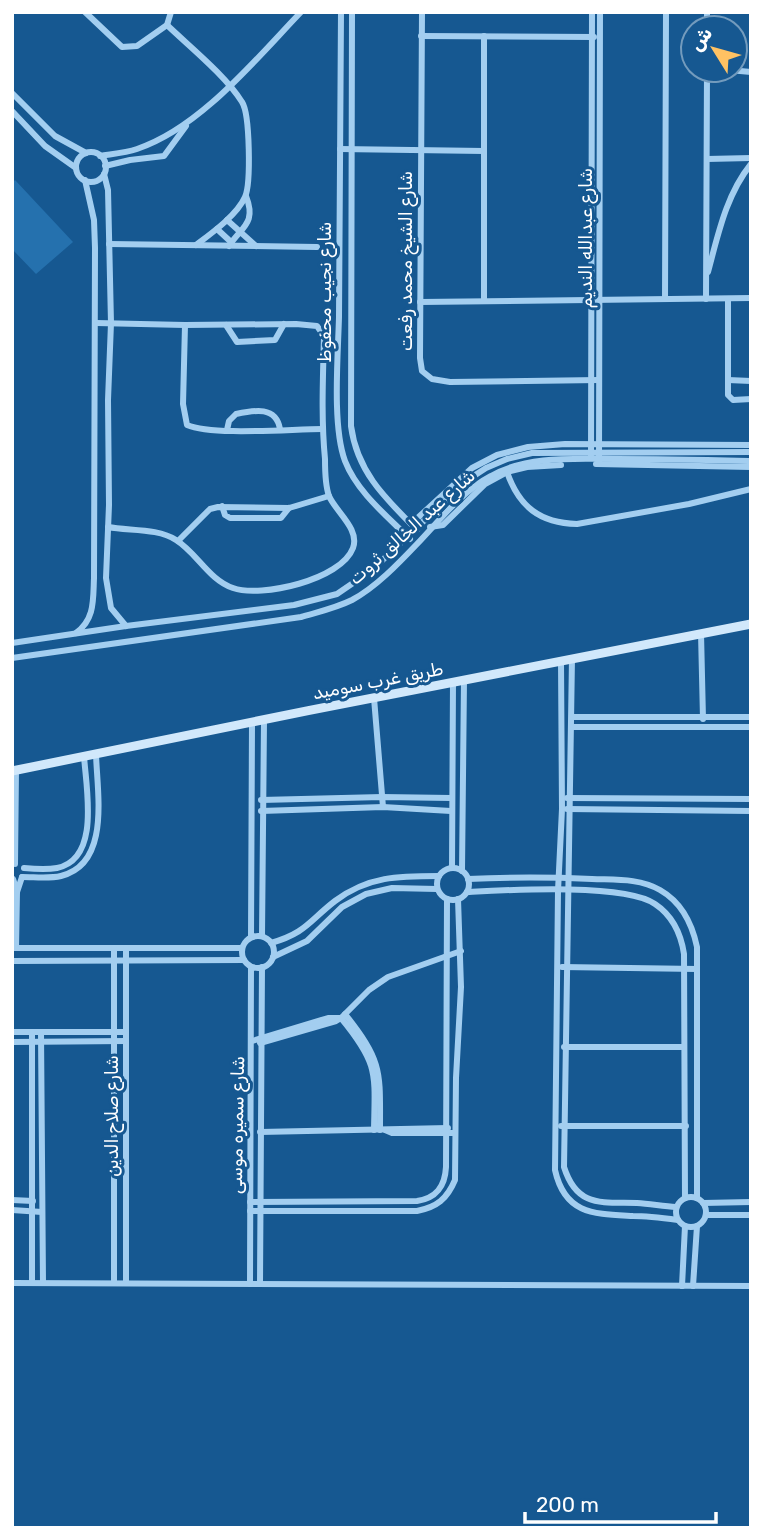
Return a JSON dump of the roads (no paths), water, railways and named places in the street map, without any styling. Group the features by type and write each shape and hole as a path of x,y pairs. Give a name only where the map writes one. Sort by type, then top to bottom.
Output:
{"street":[{"path":"85,12 122,47 137,46 167,25 171,12"},
{"path":"12,111 46,146 76,168 80,177 96,181 105,170 130,160 164,156 190,122 230,86 301,12"},
{"name":"شارع نجيب محفوظ","path":"341,12 338,376 341,445 346,463 360,486 416,545"},
{"name":"شارع نجيب محفوظ","path":"352,12 353,442 374,486 423,537"},
{"name":"شارع الشيخ محمد رفعت","path":"422,12 420,365 432,379 450,382 600,380"},
{"name":"شارع عبدالله النديم","path":"591,455 592,12"},
{"name":"شارع عبدالله النديم","path":"599,455 600,12"},
{"path":"665,299 666,12"},
{"path":"167,25 230,86 243,102 247,113 249,133 246,196 250,216 242,232 230,244"},
{"path":"421,36 600,37"},
{"path":"484,36 484,300"},
{"path":"706,299 707,84"},
{"path":"12,93 55,136 86,153"},
{"path":"76,168 77,161 86,153 92,152 100,156 127,152 160,139 190,122"},
{"path":"340,149 484,151"},
{"path":"127,152 130,160"},
{"path":"100,156 108,190 111,323 106,578 111,608 126,626"},
{"path":"707,159 751,158"},
{"path":"706,282 726,208 734,189 751,164"},
{"path":"75,634 85,627 93,612 94,578 96,323 93,220 85,180"},
{"path":"196,246 227,220 246,196"},
{"path":"227,220 256,246"},
{"path":"217,229 230,244"},
{"path":"109,244 317,247"},
{"path":"420,302 751,298"},
{"path":"728,299 730,398 751,399"},
{"path":"96,323 313,324 324,336 322,429 329,496 352,531 353,548 340,564 324,575 300,584 256,590 234,589 216,578 177,541 158,533 108,527"},
{"path":"226,325 237,342 270,342 275,340 284,324"},
{"path":"185,325 185,423 195,429 322,429"},
{"path":"728,380 751,381"},
{"path":"94,398 108,400"},
{"path":"227,430 229,421 236,414 269,412 275,416 280,429"},
{"path":"430,527 443,526 485,484 507,472 591,455 751,445"},
{"name":"شارع عبد الخالق ثروت","path":"12,643 321,600 352,585 372,570 408,537 413,526 466,481 507,459 532,453 599,455 751,452"},
{"name":"شارع عبد الخالق ثروت","path":"12,658 301,617 353,599 388,572 471,488 507,467 591,455"},
{"path":"599,455 751,467"},
{"name":"شارع عبد الخالق ثروت","path":"599,455 751,461"},
{"path":"507,472 512,487 532,511 544,520 559,524 577,524 689,504 751,489"},
{"path":"177,541 210,509 222,506 289,508 329,496"},
{"path":"222,506 225,515 230,518 281,518 289,508"},
{"path":"94,578 106,578"},
{"name":"طريق غرب سوميد","path":"14,771 264,722 333,705 751,624"},
{"path":"701,633 704,728"},
{"path":"572,658 564,1167 567,1178 581,1195 605,1204 637,1203 676,1207"},
{"path":"561,661 562,809 558,891 555,1126 557,1180 567,1198 584,1210 602,1215 678,1220 685,1226 697,1226"},
{"path":"462,871 464,680"},
{"path":"452,868 453,682"},
{"path":"374,698 383,807"},
{"path":"621,716 621,726"},
{"path":"648,716 649,726"},
{"path":"572,717 751,717"},
{"path":"732,717 732,727"},
{"path":"262,936 264,722"},
{"path":"250,1202 426,1199 435,1194 446,1177 447,956 447,899 437,889 392,888 366,894 342,907 307,941 273,957 262,967 251,967 244,960 242,948 251,937 252,724"},
{"path":"572,727 751,727"},
{"path":"17,892 13,878 59,877 70,873 87,860 93,850 97,819 96,754"},
{"path":"14,771 14,864 24,868 58,868 72,861 85,843 88,819 84,756"},
{"path":"252,800 382,796 451,798"},
{"path":"334,798 334,809"},
{"path":"562,799 751,799"},
{"path":"252,811 383,807 451,811"},
{"path":"562,809 751,811"},
{"path":"24,868 17,892 14,948 242,948"},
{"path":"437,889 439,876 443,871 452,868 462,871 468,878 467,892"},
{"path":"271,943 308,927 334,902 361,886 391,877 439,876"},
{"path":"468,878 559,877 648,884 672,898 689,920 697,947 696,1198"},
{"path":"617,880 617,893"},
{"path":"644,898 648,884"},
{"path":"447,899 458,899 467,892 617,893 644,898 664,911 678,930 683,944 685,969 685,1198"},
{"path":"250,1211 417,1211 441,1202 450,1192 455,1180 461,951 458,899"},
{"path":"251,937 262,936 271,943 273,957"},
{"name":"شارع صلاح الدين","path":"114,948 114,1283"},
{"name":"شارع صلاح الدين","path":"125,1283 126,948"},
{"path":"252,1043 343,1016 369,990 388,977 461,951"},
{"path":"12,961 244,960"},
{"name":"شارع سميره موسى","path":"250,1284 251,967"},
{"name":"شارع سميره موسى","path":"260,1284 262,967"},
{"path":"557,967 697,969"},
{"path":"343,1016 364,1047 372,1067 380,1130"},
{"path":"685,1018 696,1018"},
{"path":"12,1032 126,1032"},
{"path":"32,1032 32,1283"},
{"path":"41,1032 43,1283"},
{"path":"12,1041 126,1041"},
{"path":"556,1047 684,1047"},
{"path":"114,1107 126,1107"},
{"path":"555,1126 695,1126"},
{"path":"251,1132 392,1128 456,1130"},
{"path":"676,1207 685,1198 696,1198 704,1203 751,1202"},
{"path":"12,1200 42,1202"},
{"path":"693,1286 697,1226 706,1215 704,1203"},
{"path":"676,1207 678,1220"},
{"path":"12,1210 42,1212"},
{"path":"706,1215 751,1215"},
{"path":"682,1286 685,1226"},
{"path":"12,1283 751,1286"}]}
